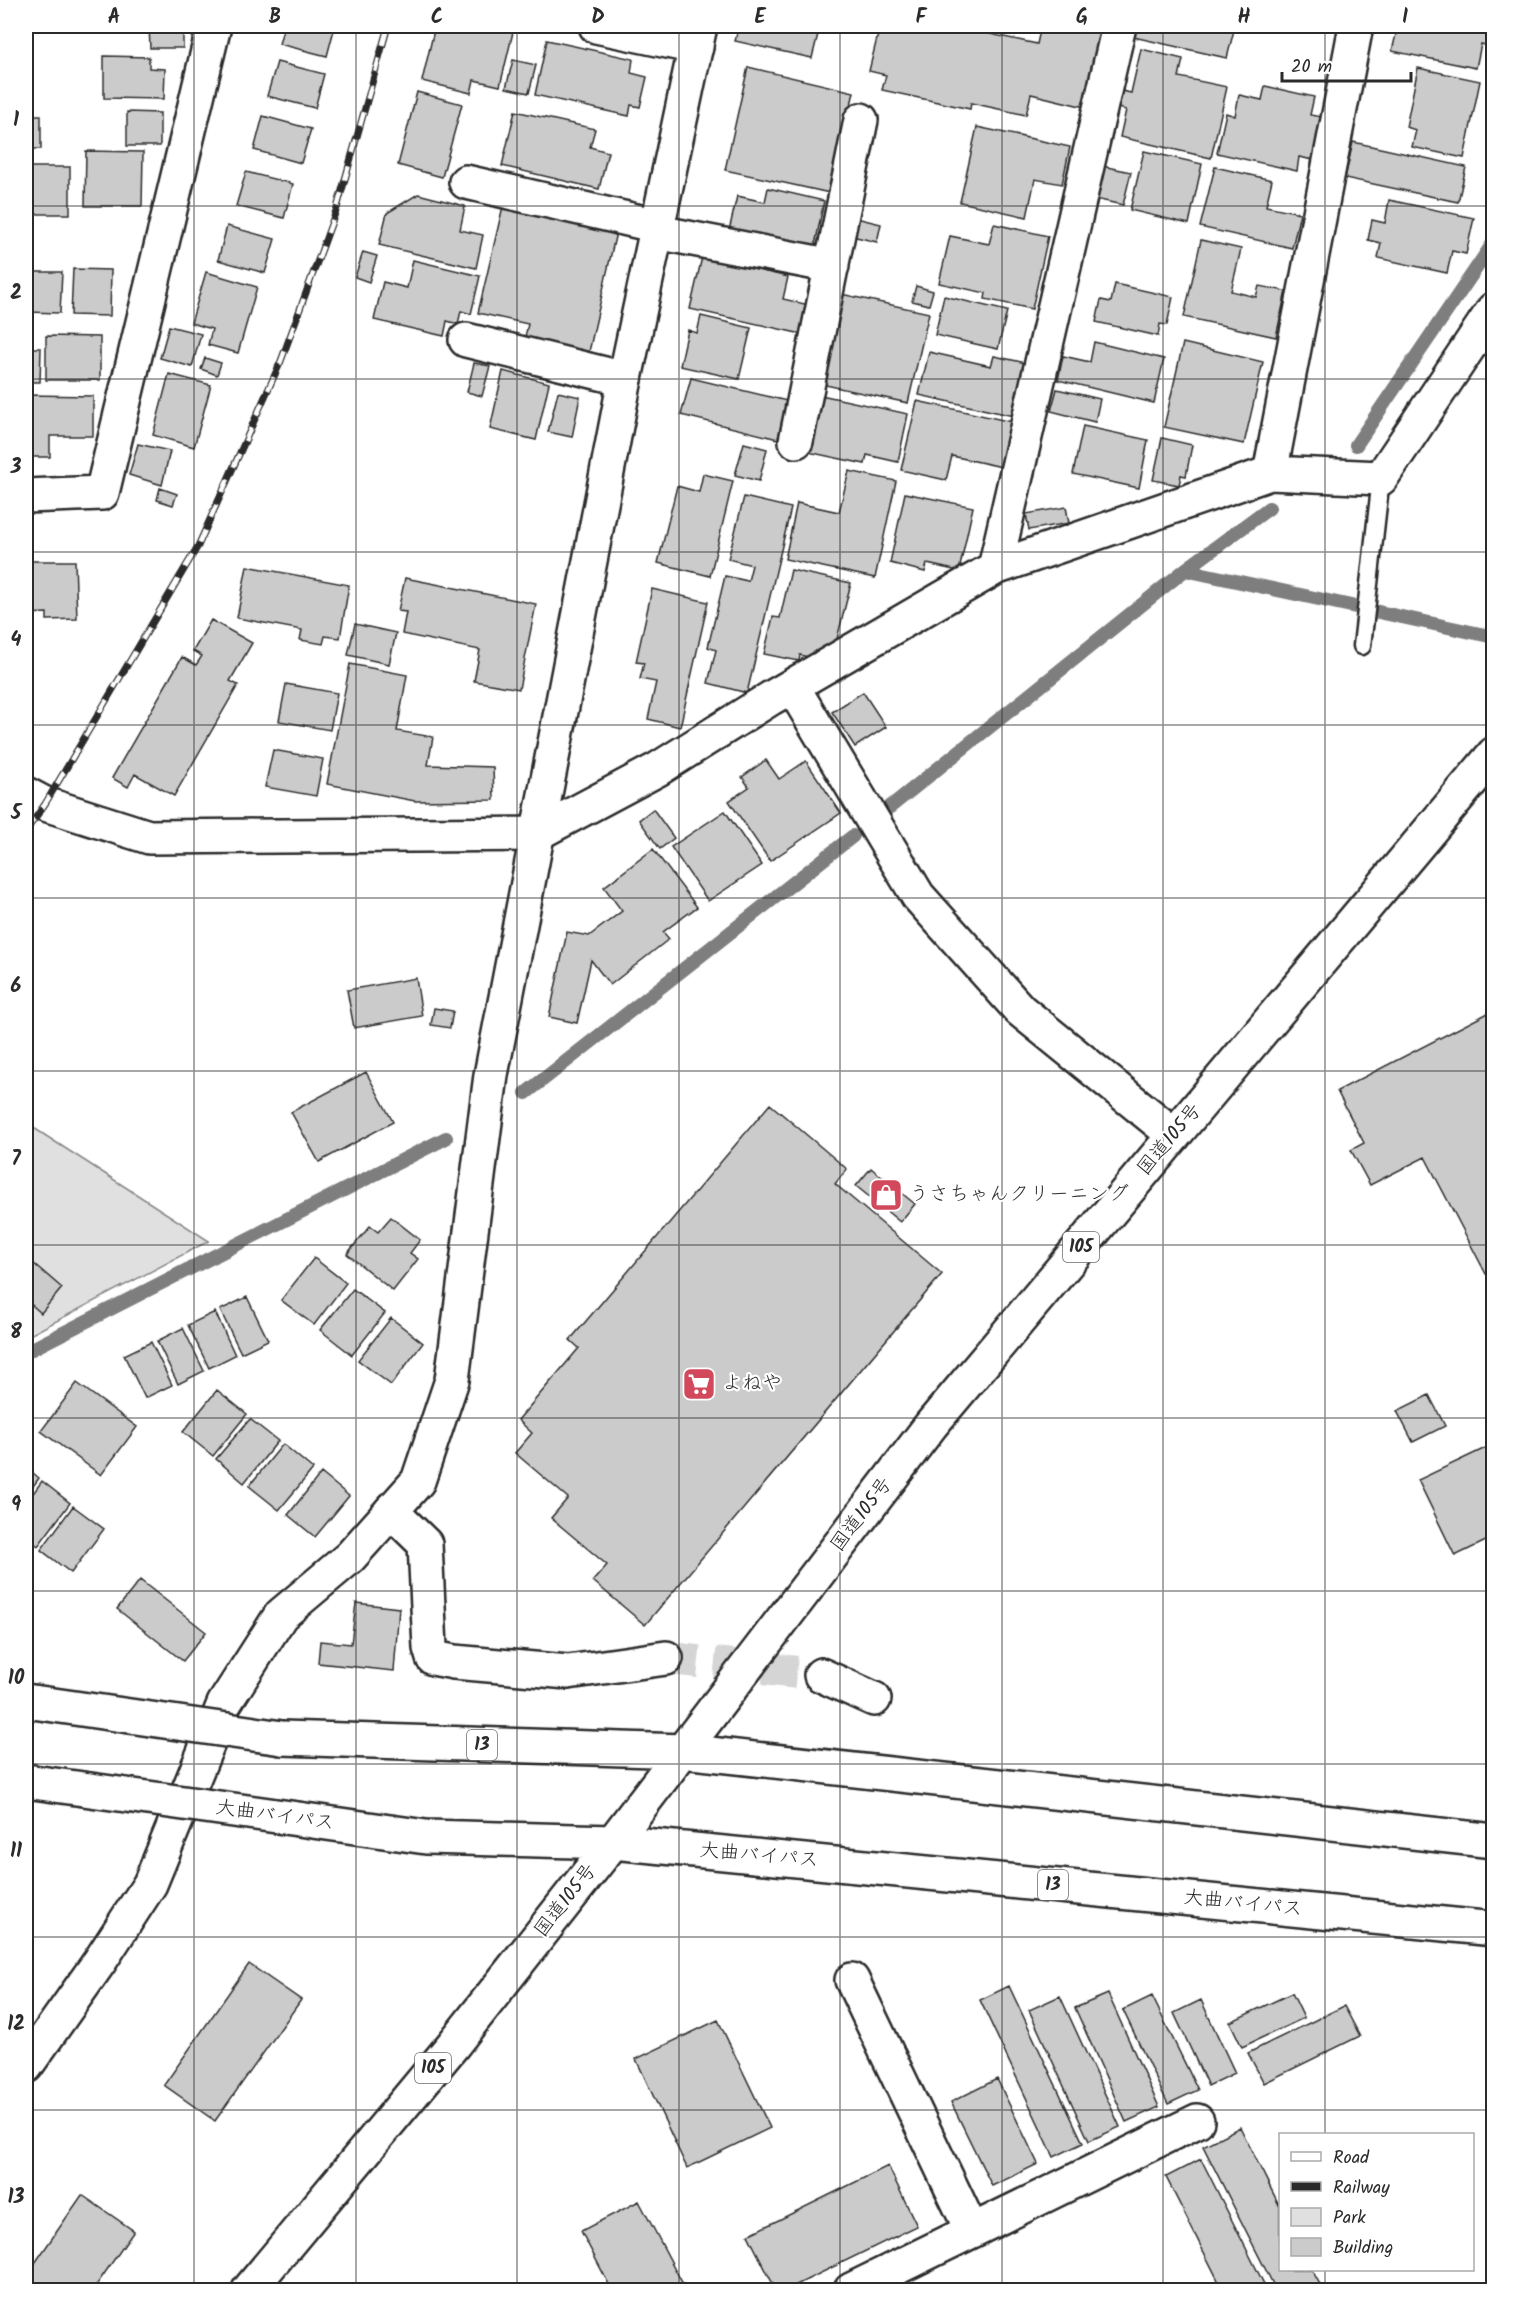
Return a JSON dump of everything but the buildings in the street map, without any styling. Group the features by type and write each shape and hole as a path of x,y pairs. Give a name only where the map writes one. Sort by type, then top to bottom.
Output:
{"main road":[{"path":"26,496 102,493 214,26"},
{"path":"26,2066 100,1961 150,1884 224,1704 280,1615 350,1557 418,1481 452,1380 491,1076 625,379 698,36 596,26"},
{"path":"995,568 1119,26"},
{"path":"1270,473 1356,26"},
{"path":"796,441 861,120"},
{"path":"466,182 658,229 832,266"},
{"path":"26,794 45,804 149,837 536,834 658,769 792,686 995,568 1270,473 1381,478 1494,309"},
{"path":"466,340 625,379"},
{"path":"792,686 918,896 1020,1010 1174,1135"},
{"name":"国道105号","path":"249,2290 453,2045 613,1842 931,1425 1494,754"},
{"path":"391,1511 425,1544 430,1648 433,1658 454,1662 568,1672 666,1658"},
{"path":"821,1675 874,1699"},
{"name":"13","path":"26,1701 282,1738 683,1751 1494,1841"},
{"name":"大曲バイパス","path":"26,1780 426,1838 613,1842 1494,1929"},
{"path":"852,1980 972,2231"},
{"path":"851,2290 1197,2121"}],"lane":[{"path":"1362,646 1381,478"}],"green space":[{"path":"26,1123 209,1241 26,1337"}],"waterway":[{"path":"1356,445 1494,242"},
{"path":"890,807 1185,570 1269,508"},
{"path":"1185,570 1494,637"},
{"path":"526,1093 853,836"},
{"path":"26,1352 446,1138"}],"tunnel":[{"path":"666,1658 821,1675"}],"railway":[{"path":"26,831 45,804 198,546 281,361 337,208 388,26"}],"place":[{"name":"うさちゃんクリーニング","path":"886,1195"},
{"name":"よねや","path":"699,1384"}]}
